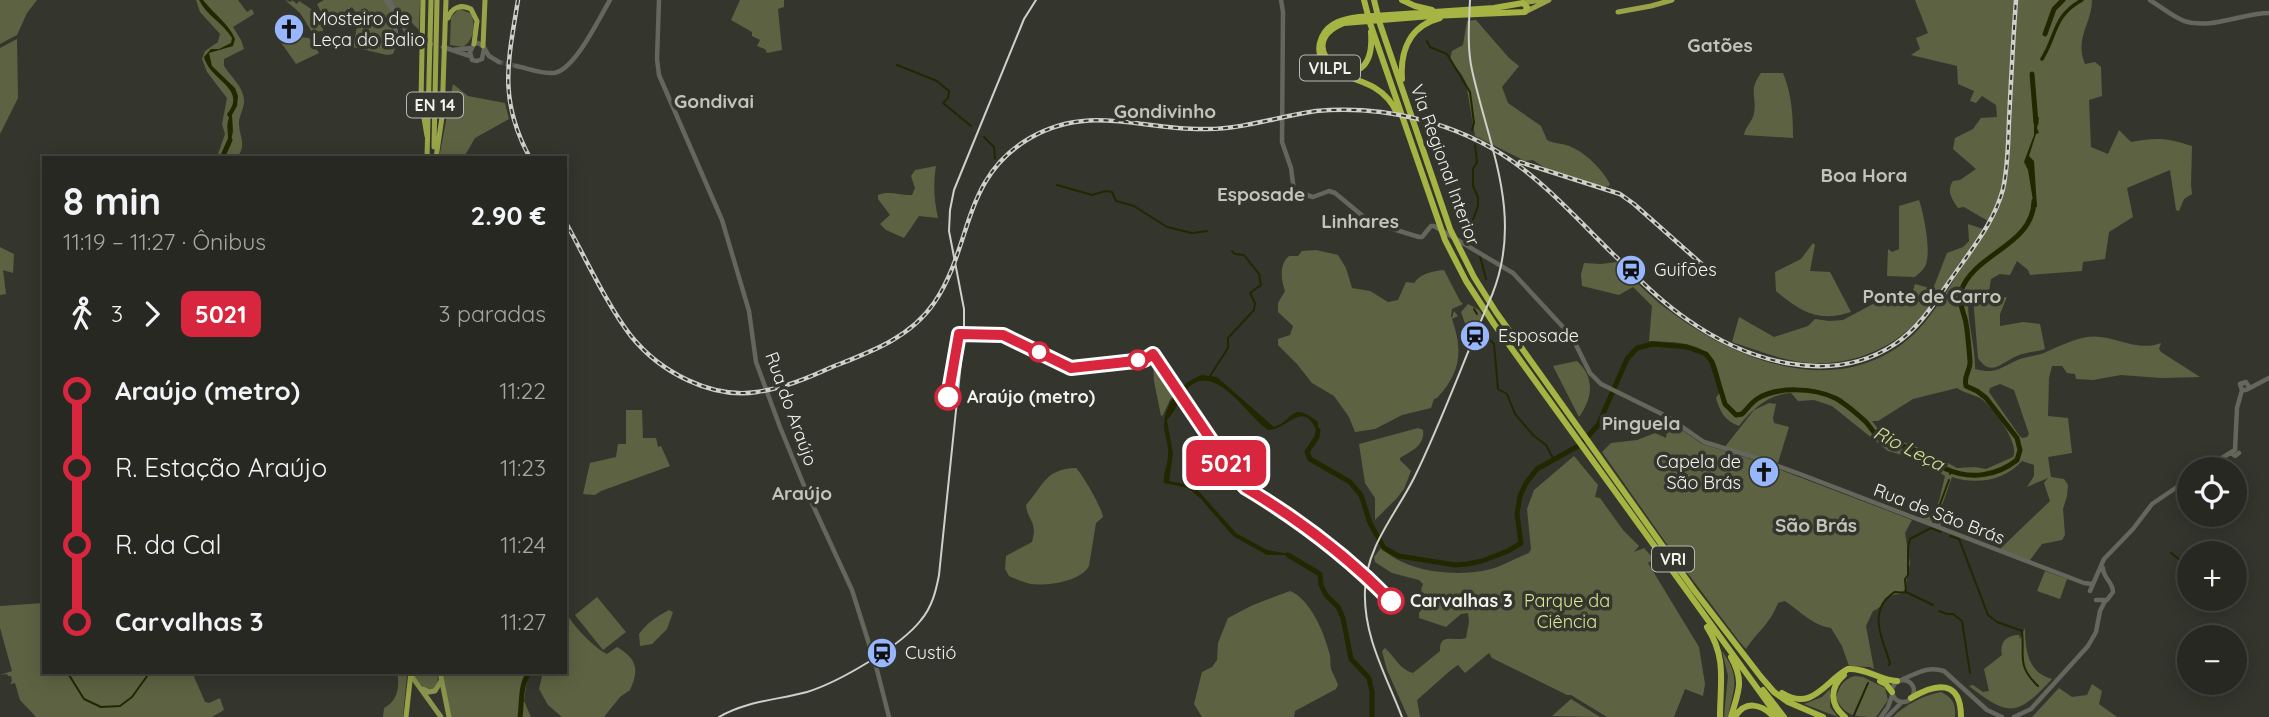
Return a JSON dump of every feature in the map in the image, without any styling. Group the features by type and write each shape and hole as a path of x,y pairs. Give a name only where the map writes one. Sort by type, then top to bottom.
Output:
{"highway":[{"path":"423,0 422,33 419,42 421,100 428,142"},
{"name":"EN 14","path":"431,0 435,156"},
{"name":"EN 14","path":"433,35 437,0"},
{"path":"435,156 442,117 446,0"},
{"path":"483,47 485,0"},
{"name":"Via Regional Interior","path":"1364,0 1398,110 1438,222 1466,281 1776,717"},
{"name":"Via Regional Interior","path":"1374,0 1450,229 1474,277 1496,312 1694,590 1761,677 1774,692 1788,702 1823,717"},
{"name":"VILPL","path":"1402,0 1421,8 1462,13"},
{"name":"VILPL","path":"1489,11 1541,0"},
{"name":"VILPL","path":"1398,110 1378,90 1326,65 1321,56 1320,44 1327,29 1343,19 1489,11 1525,12 1549,0"},
{"path":"1618,12 1672,0"},
{"path":"1523,3 1527,7 1525,12"},
{"path":"445,39 450,12 465,6 473,11 477,21 473,46"},
{"name":"VILPL","path":"1388,17 1448,11"},
{"name":"VILPL","path":"1404,91 1401,60 1410,37 1431,21 1462,13"},
{"name":"VILPL","path":"1360,19 1338,25 1327,35 1325,55 1336,68 1350,71 1364,64 1371,48 1370,23"},
{"name":"EN 14","path":"428,156 433,52"},
{"path":"1698,610 1714,638 1720,658 1720,717"},
{"path":"1729,635 1736,651 1784,717"},
{"path":"1722,640 1740,680 1733,717"},
{"path":"1761,677 1783,694 1794,698 1817,694 1848,669 1866,671 1885,679 1900,680"},
{"path":"1846,717 1836,709 1833,700 1834,688 1845,675 1857,672 1866,674 1886,684 1892,694"},
{"path":"406,717 410,674"},
{"path":"1911,698 1928,688 1945,688 1957,696 1961,717"},
{"path":"1733,717 1743,707 1753,704 1776,717"}],"main road":[{"path":"387,0 419,42"},
{"path":"387,0 394,14 399,41 419,42 452,50 470,56 475,61 482,59 499,62 489,56 479,43 462,50 452,50"},
{"path":"516,66 550,73 566,67 575,58 610,0"},
{"name":"Rua do Araújo","path":"659,0 659,75 722,220 749,311 757,362 765,388 805,488 856,602 889,717"},
{"name":"Rua de São Brás","path":"1281,0 1282,142 1291,168 1293,189 1301,195 1313,197 1329,191 1335,193 1370,222 1422,237 1434,226 1504,267 1531,291 1563,327 1574,341 1590,373 1601,384 1668,417 1704,442 1750,456 2092,584"},
{"path":"2150,0 2175,17 2190,22 2211,22 2269,13"},
{"path":"393,6 406,31 408,41"},
{"path":"396,32 400,27 419,42"},
{"path":"470,56 473,46"},
{"path":"482,59 483,47"},
{"path":"2224,457 2234,451 2242,382 2248,383 2249,387 2269,378"},
{"path":"2090,591 2102,563 2152,504 2177,487"},
{"path":"2102,563 2107,580"},
{"path":"2014,717 2031,709 2088,646 2096,632 2100,611 2113,592 2112,584 2107,580 2096,579"},
{"path":"2084,583 2100,611"},
{"path":"2096,600 2105,601"},
{"path":"1887,714 1892,688 1900,680 1934,668 1944,671 1987,710 2002,717"},
{"path":"1881,717 1911,698 1916,677 1924,670"},
{"path":"410,674 440,717"},
{"path":"440,674 449,717"},
{"path":"1900,680 1910,681 1914,687"},
{"path":"420,688 432,692 438,689 441,681"},
{"path":"1892,694 1896,700 1902,702"}],"green space":[{"path":"0,0 37,0 27,13 17,35 0,44"},
{"path":"196,0 238,0 247,12 252,9 254,14 233,27 244,49 224,59 224,66 239,85 244,99 239,121 242,148 238,156 217,156 225,134 222,124 227,98 207,72 202,59 205,51 218,42 220,34 200,12"},
{"path":"285,0 292,0 297,4 299,1 312,10 319,17 323,31 312,32 300,13"},
{"path":"324,0 420,0 419,30 400,11 391,15 395,49 393,54 353,47 360,11 356,13 352,7 327,24 317,4"},
{"path":"740,0 784,0 784,7 778,9 782,50 767,53 765,49 757,46 760,40 752,36 752,32 731,20"},
{"path":"1915,0 2092,0 2081,46 2085,64 2095,62 2101,67 2102,96 2089,100 2091,147 2108,154 2119,130 2131,142 2162,139 2192,146 2192,194 2184,199 2179,211 2176,210 2170,170 2127,188 2133,217 2109,232 2105,259 2083,262 2082,271 2030,275 2017,261 2010,275 2000,274 1991,279 1989,291 2001,298 2007,297 2000,314 2000,326 2023,322 2040,324 2045,349 2020,355 1997,367 1987,367 1978,358 1973,297 1969,297 1968,313 1975,369 1994,371 2076,340 2096,337 2142,346 2161,343 2161,352 2200,377 2121,375 2093,380 2076,379 2075,374 2067,373 2062,366 2052,366 2048,416 2068,418 2072,453 2048,457 2051,477 2064,479 2068,485 2063,509 2065,535 2062,540 2042,544 2030,560 1999,550 2050,501 2044,483 2048,478 2027,487 2034,476 2034,465 2022,461 2007,473 1989,480 1971,481 1952,477 1939,514 1939,520 1943,522 1940,526 1918,518 1932,514 1939,501 1945,476 1920,460 1888,451 1832,406 1814,400 1798,401 1791,393 1768,399 1755,408 1739,426 1734,424 1719,408 1716,398 1722,389 1720,377 1714,361 1706,352 1691,345 1649,341 1652,306 1633,287 1619,295 1582,286 1584,263 1617,262 1667,309 1695,328 1758,359 1792,368 1825,370 1858,366 1889,353 1925,322 1967,260 1964,263 1961,260 1932,304 1917,299 1913,290 1915,284 1933,289 1947,253 1963,247 1969,241 1968,224 1983,229 1988,221 1964,207 1958,208 1950,188 1953,181 1960,180 1976,169 1953,149 1955,138 1973,129 1981,118 1997,117 1996,105 1982,96 1976,103 1970,101 1974,91 1958,84 1957,66 1911,55 1920,49 1916,38 1928,33","holes":["2000,384 2014,390 2029,434 2027,437 2022,438 2019,435 1989,392 1990,388","1957,388 1980,398 1993,411 2013,444 2013,457 1986,469 1957,468 1922,449 1882,434 1872,421 1878,421 1913,399"]},
{"path":"459,9 470,13 474,27 472,36 463,47 450,45 451,17"},
{"path":"1476,20 1519,66 1502,87 1508,103 1541,126 1547,140 1569,146 1587,157 1602,173 1609,186 1604,187 1545,168 1533,160 1525,161 1475,136 1466,83 1450,60 1452,51 1463,45 1467,21"},
{"path":"299,37 309,38 319,53 296,64 280,41 287,39 288,42 288,39 292,38 293,41"},
{"path":"17,39 18,98 0,134 0,48"},
{"path":"1761,73 1783,73 1791,106 1793,138 1744,135 1753,116 1754,89"},
{"path":"453,84 468,96 505,103 509,119 475,138 465,156 439,156"},
{"path":"936,166 934,192 938,218 919,216 904,238 886,230 880,224 890,215 878,195 912,195 915,188 911,176 915,170"},
{"path":"1919,200 1927,241 1925,266 1915,277 1887,276 1888,249 1892,252 1899,249 1899,206"},
{"path":"1813,243 1815,245 1810,271 1830,272 1851,312 1829,316 1810,313 1776,291 1775,272 1801,259"},
{"path":"0,247 14,254 13,273 3,270 6,294 0,295"},
{"path":"1316,250 1338,255 1346,268 1352,288 1370,291 1388,302 1398,300 1406,282 1414,283 1420,277 1444,270 1463,304 1452,309 1451,316 1452,318 1454,311 1458,316 1452,319 1458,341 1458,361 1451,379 1434,399 1431,408 1402,415 1375,429 1355,432 1349,417 1334,396 1312,383 1278,345 1278,339 1290,335 1293,326 1278,312 1278,303 1285,291 1282,277 1284,263 1289,256"},
{"path":"1912,299 1930,306 1902,335 1886,346 1849,360 1810,363 1790,360 1732,342 1739,317 1774,337 1808,326 1815,319 1843,320 1873,304"},
{"path":"1468,304 1482,315 1474,332 1467,329 1461,312"},
{"path":"1577,361 1587,374 1590,388 1587,402 1579,417 1553,366"},
{"path":"1156,362 1177,392 1161,416 1154,381 1153,363"},
{"path":"1769,403 1776,404 1774,423 1789,427 1778,463 1724,448 1754,410"},
{"path":"626,410 642,410 643,438 656,438 658,447 661,446 670,466 595,495 583,494 590,463 616,457 618,444 626,444"},
{"path":"1671,422 1702,444 1754,460 1912,520 1905,533 1910,563 1905,589 1903,593 1890,596 1873,611 1866,626 1874,669 1849,666 1842,646 1831,628 1812,621 1785,601 1778,603 1746,649 1739,641 1602,452 1611,443 1637,440 1655,433 1666,438 1668,424"},
{"path":"1418,428 1423,430 1420,444 1400,458 1411,471 1404,489 1375,520 1375,498 1365,483 1359,444"},
{"name":"Parque da Ciência","path":"1574,456 1598,485 1595,497 1600,498 1623,530 1639,546 1634,552 1644,548 1654,559 1648,563 1699,647 1705,684 1703,696 1685,689 1674,717 1607,717 1571,695 1492,658 1489,653 1465,673 1458,665 1451,670 1417,700 1420,717 1408,717 1387,670 1382,651 1385,648 1401,666 1413,673 1440,651 1440,645 1445,640 1466,638 1468,613 1461,614 1446,627 1419,618 1425,605 1421,592 1423,584 1419,580 1392,573 1375,562 1374,557 1381,548 1403,563 1431,571 1460,573 1492,569 1529,553 1531,549 1527,509 1534,490"},
{"path":"1076,468 1092,492 1103,517 1096,523 1089,566 1071,579 1046,584 1031,584 1009,576 1005,569 1006,556 1032,542 1034,535 1026,505 1051,475"},
{"path":"2045,571 2067,579 2060,599 2037,591"},
{"path":"1290,591 1304,601 1320,626 1338,685 1336,689 1295,711 1294,717 1202,717 1194,704 1202,672 1212,667 1217,660 1218,643 1228,618"},
{"path":"597,597 626,632 603,650 575,615"},
{"path":"42,603 42,674 193,674 205,702 220,698 224,710 212,717 36,717 20,700 15,683 10,684 11,676 0,675 12,671 0,628 0,606"},
{"path":"669,610 673,612 667,629 652,644 640,646 639,634 652,620"},
{"path":"567,613 596,647 607,654 617,647 628,655 634,665 635,676 630,690 620,697 604,717 562,717 548,705 539,689 543,674 567,674"},
{"path":"2025,628 2027,652 2033,666 2038,672 2052,679 2021,706 2004,707 1969,686 1973,685 1983,692 1989,691 1984,669 2002,655 2005,640 2019,635 2020,639"},
{"path":"1722,651 1734,677 1728,717 1724,717 1728,676"},
{"path":"397,674 407,674 403,717 383,717 384,708 397,693"},
{"path":"437,674 434,690 425,689 413,675"},
{"path":"442,674 528,674 524,701 531,717 451,717"},
{"path":"1855,676 1885,688 1888,700 1876,717 1852,715 1839,704 1836,698 1842,684"},
{"path":"2092,684 2102,691 2099,704 2117,717 2032,717 2059,688 2072,697 2087,695"},
{"path":"1830,689 1830,707 1838,717 1804,704 1822,697"},
{"path":"1941,692 1953,702 1955,717 1893,717 1915,701"},
{"path":"1571,699 1600,717 1552,716"}],"shaded area":[{"path":"199,0 203,0 221,19 235,39 233,46 209,53 212,66 235,88 238,96 232,115 230,146 227,145 227,114 233,97 204,57 211,49 219,49 231,43 232,38"},
{"path":"2039,117 2039,133 2036,134 2029,156 2034,161 2037,207 2034,207 2028,170 2024,162 2034,135 2034,118"},
{"path":"1202,375 1217,377 1274,427 1297,412 1318,422 1318,435 1313,424 1302,416 1276,429 1268,430 1231,394 1210,381 1199,381 1189,387 1167,420 1173,454 1169,481 1194,486 1236,533 1267,550 1296,557 1293,559 1286,555 1267,555 1233,536 1188,488 1164,483 1168,458 1164,427 1167,410 1181,388"}],"waterway":[{"name":"Rio Leça","path":"2045,34 2054,9 2063,0"},
{"path":"2042,59 2061,19 2082,0"},
{"path":"1427,41 1430,47 1447,54 1470,92 1474,123 1472,130"},
{"path":"897,65 937,81 949,91 948,98 943,103 971,126"},
{"name":"Rio Leça","path":"2032,74 2036,123"},
{"path":"984,137 994,147 995,159"},
{"name":"Rio Leça","path":"223,156 230,140"},
{"path":"1475,145 1477,162 1473,169 1473,186 1478,197 1478,206 1471,225 1476,242"},
{"path":"1057,185 1092,195 1112,192 1116,201 1134,206 1167,227 1192,233 1207,231"},
{"name":"Rio Leça","path":"1318,430 1317,437 1307,452 1310,459 1350,482 1361,495 1370,523 1384,548 1399,556 1455,565 1482,561 1521,543 1517,514 1520,496 1526,483 1537,469 1580,445 1598,425 1627,359 1637,348 1653,344 1687,347 1706,354 1712,362 1725,404 1736,415 1742,414 1757,399 1775,392 1817,392 1843,403 1879,437 1919,452 1946,469 1974,475 1992,473 2017,460 2020,450 2017,438 1986,398 1966,386 1970,361 1960,295 1968,278 1978,267 2024,229 2031,216 2034,201"},
{"path":"1210,376 1228,348 1228,338 1254,310 1255,303 1250,293 1261,285 1259,274 1244,255 1232,251"},
{"path":"1480,256 1486,279"},
{"path":"1474,309 1477,314"},
{"path":"1484,334 1494,344 1498,389 1507,394 1515,414 1534,436 1546,445 1553,458"},
{"name":"Rio Leça","path":"1950,474 1951,470"},
{"path":"1933,523 1949,480"},
{"path":"1933,605 1906,592 1908,548 1910,539 1931,528 1941,532"},
{"path":"1950,536 1959,539 1988,615 1997,622 2022,631 2024,666 2038,686"},
{"path":"2171,553 2177,558"},
{"name":"Rio Leça","path":"1288,555 1320,574 1326,595 1338,607 1343,618 1351,659 1369,678 1372,717"},
{"path":"1889,665 1880,631 1879,614 1881,606 1891,594 1906,592"},
{"path":"1939,611 1953,614 1962,621 1970,673"},
{"path":"69,675 84,699 101,707 120,706 132,697 149,674"},
{"name":"Rio Leça","path":"520,717 523,687 528,674"},
{"path":"1854,715 1868,683"}],"tunnel":[{"path":"499,62 516,66"}],"tram line":[{"path":"719,717 751,704 807,692 852,672 885,652 912,630 931,604 939,575 964,333 964,309 949,231 950,210 954,190 1024,19 1036,0"},
{"path":"1402,717 1368,623 1365,607 1367,574 1376,545 1425,456 1492,295 1501,266 1505,237 1500,182 1470,61 1470,0"}],"railway":[{"path":"518,0 508,80 513,117 529,156"},
{"path":"567,225 613,310 631,336 656,361 705,387 740,393 757,392 796,382 861,356 913,326 934,303 946,281 971,214 991,173 1008,154 1030,138 1052,128 1096,120 1207,129 1235,127 1316,111 1367,111 1443,126 1490,147 1512,161 1552,193 1658,297 1711,335 1762,357 1789,364 1844,364 1870,357 1895,344 1913,329 1929,311 1995,211 2003,189 2007,164 2016,0"},
{"path":"1520,162 1620,194 1705,267"}],"bus line":[{"name":"5021","path":"948,397 959,334 1003,335 1071,368 1144,360 1153,354 1246,488 1332,548 1363,573 1391,601"}],"place":[{"name":"Mosteiro de Leça do Balio","path":"289,29"},
{"name":"Guifões","path":"1631,270"},
{"name":"Esposade","path":"1475,336"},
{"name":"Araújo (metro)","path":"948,397"},
{"name":"Capela de São Brás","path":"1764,472"},
{"name":"Carvalhas 3","path":"1391,601"},
{"name":"Custió","path":"882,653"}],"district":[{"name":"Gatões","path":"1720,45"},
{"name":"Gondivai","path":"714,101"},
{"name":"Gondivinho","path":"1165,111"},
{"name":"Boa Hora","path":"1864,175"},
{"name":"Esposade","path":"1261,194"},
{"name":"Linhares","path":"1360,221"},
{"name":"Ponte de Carro","path":"1932,296"},
{"name":"Pinguela","path":"1641,423"},
{"name":"Araújo","path":"802,493"},
{"name":"São Brás","path":"1816,525"}]}
